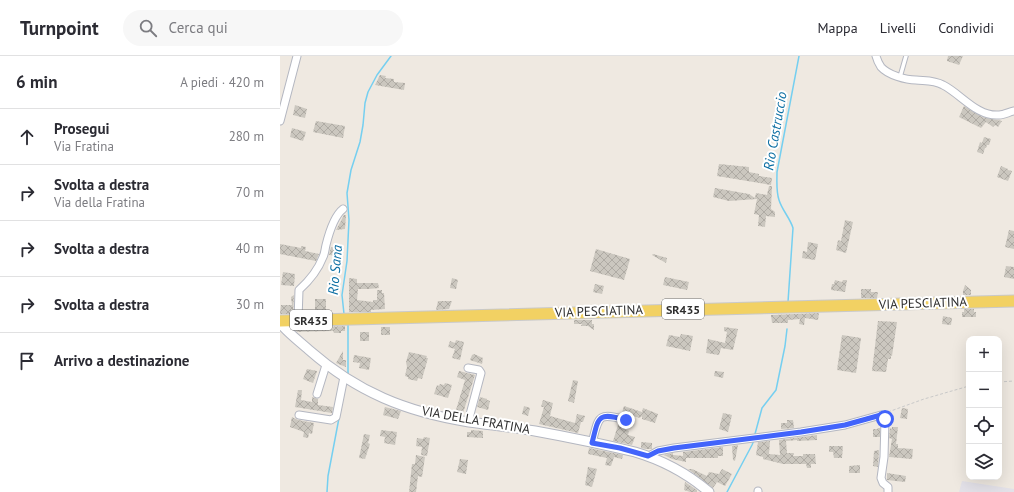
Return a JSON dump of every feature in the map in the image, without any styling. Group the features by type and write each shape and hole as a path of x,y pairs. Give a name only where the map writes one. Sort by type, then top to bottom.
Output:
{"main road":[{"name":"VIA PESCIATINA","path":"280,322 298,320 1014,301"}],"street":[{"path":"280,121 297,56"},
{"path":"876,56 879,63 885,70 900,77 914,80 932,81 943,85 976,109 988,114 1000,115 1014,111"},
{"path":"298,320 299,290 320,265 337,213 343,209"},
{"name":"VIA DELLA FRATINA","path":"280,322 286,330 326,365 369,392 396,404 468,422 535,431 620,448 648,456 693,479 709,492"},
{"path":"317,394 326,365"},
{"path":"468,368 479,370 481,373 468,422"},
{"path":"299,415 331,420 336,416 347,379"},
{"path":"648,456 658,451 674,448 845,425 881,415 885,419 884,457 881,478 883,483 888,487 888,492"},
{"path":"592,443 598,421 604,416 626,420"}],"lane":[{"path":"900,77 906,56"}],"path":[{"path":"1002,382 1014,381"},
{"path":"881,415 924,399 966,387"}],"shaded area":[{"path":"962,481 1014,489 1014,492 959,492"}],"building":[{"path":"948,56 963,56 959,65 947,61"},
{"path":"380,75 386,76 385,78 394,79 394,82 405,83 404,90 375,85"},
{"path":"295,105 307,109 305,118 293,115"},
{"path":"964,106 982,117 1002,121 998,127 995,125 993,127 986,122 981,128 959,117"},
{"path":"316,121 345,126 343,138 313,132"},
{"path":"292,128 306,132 303,141 290,137"},
{"path":"984,137 991,139 983,154 977,152 980,142 982,143"},
{"path":"719,164 749,167 749,172 759,174 759,176 772,178 771,185 717,176"},
{"path":"1001,166 1012,171 1008,181 997,177"},
{"path":"769,186 772,186 771,209 775,212 775,217 766,216 765,227 758,226 759,215 754,214 757,199 729,201 713,197 715,188 749,194 755,198 756,193 767,195"},
{"path":"344,215 346,215 345,229 336,230"},
{"path":"845,220 853,222 846,253 836,250 838,240 841,241"},
{"path":"1009,230 1014,231 1014,249 1005,247"},
{"path":"808,242 818,244 815,260 802,258 803,251 807,252"},
{"path":"280,244 301,248 301,246 306,247 305,251 319,254 316,261 280,254"},
{"path":"331,247 339,247 339,256 329,255"},
{"path":"596,249 630,259 624,280 590,271"},
{"path":"652,255 667,258 666,263"},
{"path":"1006,266 1014,267 1014,279 1004,277"},
{"path":"283,272 295,274 294,286 281,285"},
{"path":"665,277 689,282 687,290 663,285"},
{"path":"349,278 357,279 357,283 378,283 379,288 358,289 357,300 373,302 373,300 377,300 377,290 382,290 382,293 384,293 385,309 371,310 371,312 349,312"},
{"path":"452,278 458,280 456,289 450,288"},
{"path":"835,280 842,282 843,280 847,280 845,292 831,290 832,284 834,284"},
{"path":"595,284 604,286 602,294 593,292"},
{"path":"965,285 971,290 971,295 963,295"},
{"path":"861,289 871,289 871,292 878,292 877,298 861,298"},
{"path":"294,295 293,314 280,314 281,305 292,305 291,297"},
{"path":"315,299 326,299 326,311 315,311"},
{"path":"438,301 452,301 449,309 436,310"},
{"path":"964,309 974,309 974,312 976,312 976,317 962,317 962,312 964,312"},
{"path":"819,313 818,320 805,318 804,325 799,324 800,319 788,320 788,323 772,323 771,315"},
{"path":"943,316 952,318 951,325 942,324"},
{"path":"574,320 592,320 594,330 588,326 581,326 582,324 574,324"},
{"path":"878,321 897,322 892,356 891,355 891,359 888,359 886,372 872,371"},
{"path":"345,326 345,331 341,331 341,333 334,333 333,331 297,332 293,328"},
{"path":"381,327 390,327 390,335 381,335"},
{"path":"724,327 738,329 733,350 721,348 719,355 706,353 708,339 725,343 727,332 724,331"},
{"path":"360,332 369,332 369,341 360,341"},
{"path":"681,334 693,336 690,351 666,346 669,335 680,337"},
{"path":"842,335 861,338 856,373 837,370"},
{"path":"456,340 464,342 460,360 452,358 455,349 448,347 450,341 455,343"},
{"path":"343,351 343,360 346,360 346,367 336,363"},
{"path":"409,352 427,356 426,358 428,358 422,379 418,378 417,381 408,379 408,377 405,376 407,367 406,362"},
{"path":"474,354 483,358 482,364 470,360"},
{"path":"354,355 371,358 369,370 359,368 360,363 353,362"},
{"path":"307,369 317,371 313,383 303,379"},
{"path":"459,371 475,375 463,413 456,410 465,380 457,377"},
{"path":"715,371 724,372 723,378 714,376"},
{"path":"573,380 578,381 574,403 568,401"},
{"path":"445,383 452,385 448,398 434,394 437,385 444,385"},
{"path":"298,390 302,390 301,400 312,402 312,397 318,399 318,405 333,407 332,413 295,407"},
{"path":"480,397 490,401 488,410 477,407"},
{"path":"543,400 553,403 550,416 575,423 577,414 585,416 583,422 581,422 578,433 539,424 544,407 541,407"},
{"path":"524,406 530,408 528,416 522,414"},
{"path":"624,406 642,412 643,408 658,414 655,423 642,419 641,416 640,418 622,413"},
{"path":"385,407 401,411 398,419 383,415"},
{"path":"902,408 908,409 907,419 900,418"},
{"path":"723,413 732,415 728,432 719,429"},
{"path":"292,417 298,420 314,423 312,434 309,433 308,438 303,437 304,432 290,427"},
{"path":"787,420 793,420 794,428 781,429 781,423 787,423"},
{"path":"618,425 625,427 624,429 629,431 628,435 635,437 632,445 613,441"},
{"path":"892,427 898,427 896,444 898,444 898,448 913,449 912,459 889,457 892,439 889,438 890,428 892,429"},
{"path":"877,428 880,428 880,437 873,437 873,429 878,429"},
{"path":"381,430 397,432 395,445 384,443 385,437 380,436"},
{"path":"471,430 483,431 483,438 467,437 467,432 471,432"},
{"path":"364,434 370,435 368,443 370,444 365,459 359,458"},
{"path":"817,435 817,440 786,441 787,453 794,453 793,456 815,454 816,464 811,464 811,468 807,468 806,464 783,464 763,459 763,457 756,455 758,442 770,441 769,454 780,455 779,440"},
{"path":"424,437 430,438 427,456 421,455 422,447 416,446 417,438 423,439"},
{"path":"641,442 652,443 652,449 641,448"},
{"path":"738,445 735,461 733,460 732,446"},
{"path":"829,446 843,446 842,458 834,458 833,452 829,452"},
{"path":"723,447 723,456 718,456 718,458 686,458 686,462 672,459 664,455 673,453 673,455 683,456 683,452"},
{"path":"589,448 623,455 622,459 614,457 611,466 605,465 607,458 588,454"},
{"path":"879,450 878,467 873,466 874,451"},
{"path":"416,455 425,457 422,477 418,476 416,492 409,492 412,464 415,464"},
{"path":"460,459 468,460 466,474 457,472"},
{"path":"860,465 860,473 849,473 849,466"},
{"path":"588,467 597,469 592,487 585,485"},
{"path":"688,469 692,469 707,476 709,472 719,474 722,469 732,474 725,486 717,482 713,488"},
{"path":"887,473 906,476 905,482 887,480"},
{"path":"685,482 697,490 697,492 684,490"}],"waterway":[{"name":"Rio Sana","path":"344,314 342,295 347,261 349,220 347,193 351,170 360,142 365,103 368,92 377,75 391,56"},
{"name":"Rio Castruccio","path":"788,302 793,228 779,200 777,190 777,172 799,56"},
{"name":"Rio Sana","path":"348,323 348,375"},
{"name":"Rio Castruccio","path":"755,434 762,408 776,390 787,329"},
{"name":"Rio Sana","path":"327,492 328,476 339,418"},
{"name":"Rio Castruccio","path":"727,492 754,440"}],"route":[{"path":"626,420 604,416 598,421 592,443 620,448 648,456 658,451 674,448 743,440 845,425 881,415 885,419"}]}
